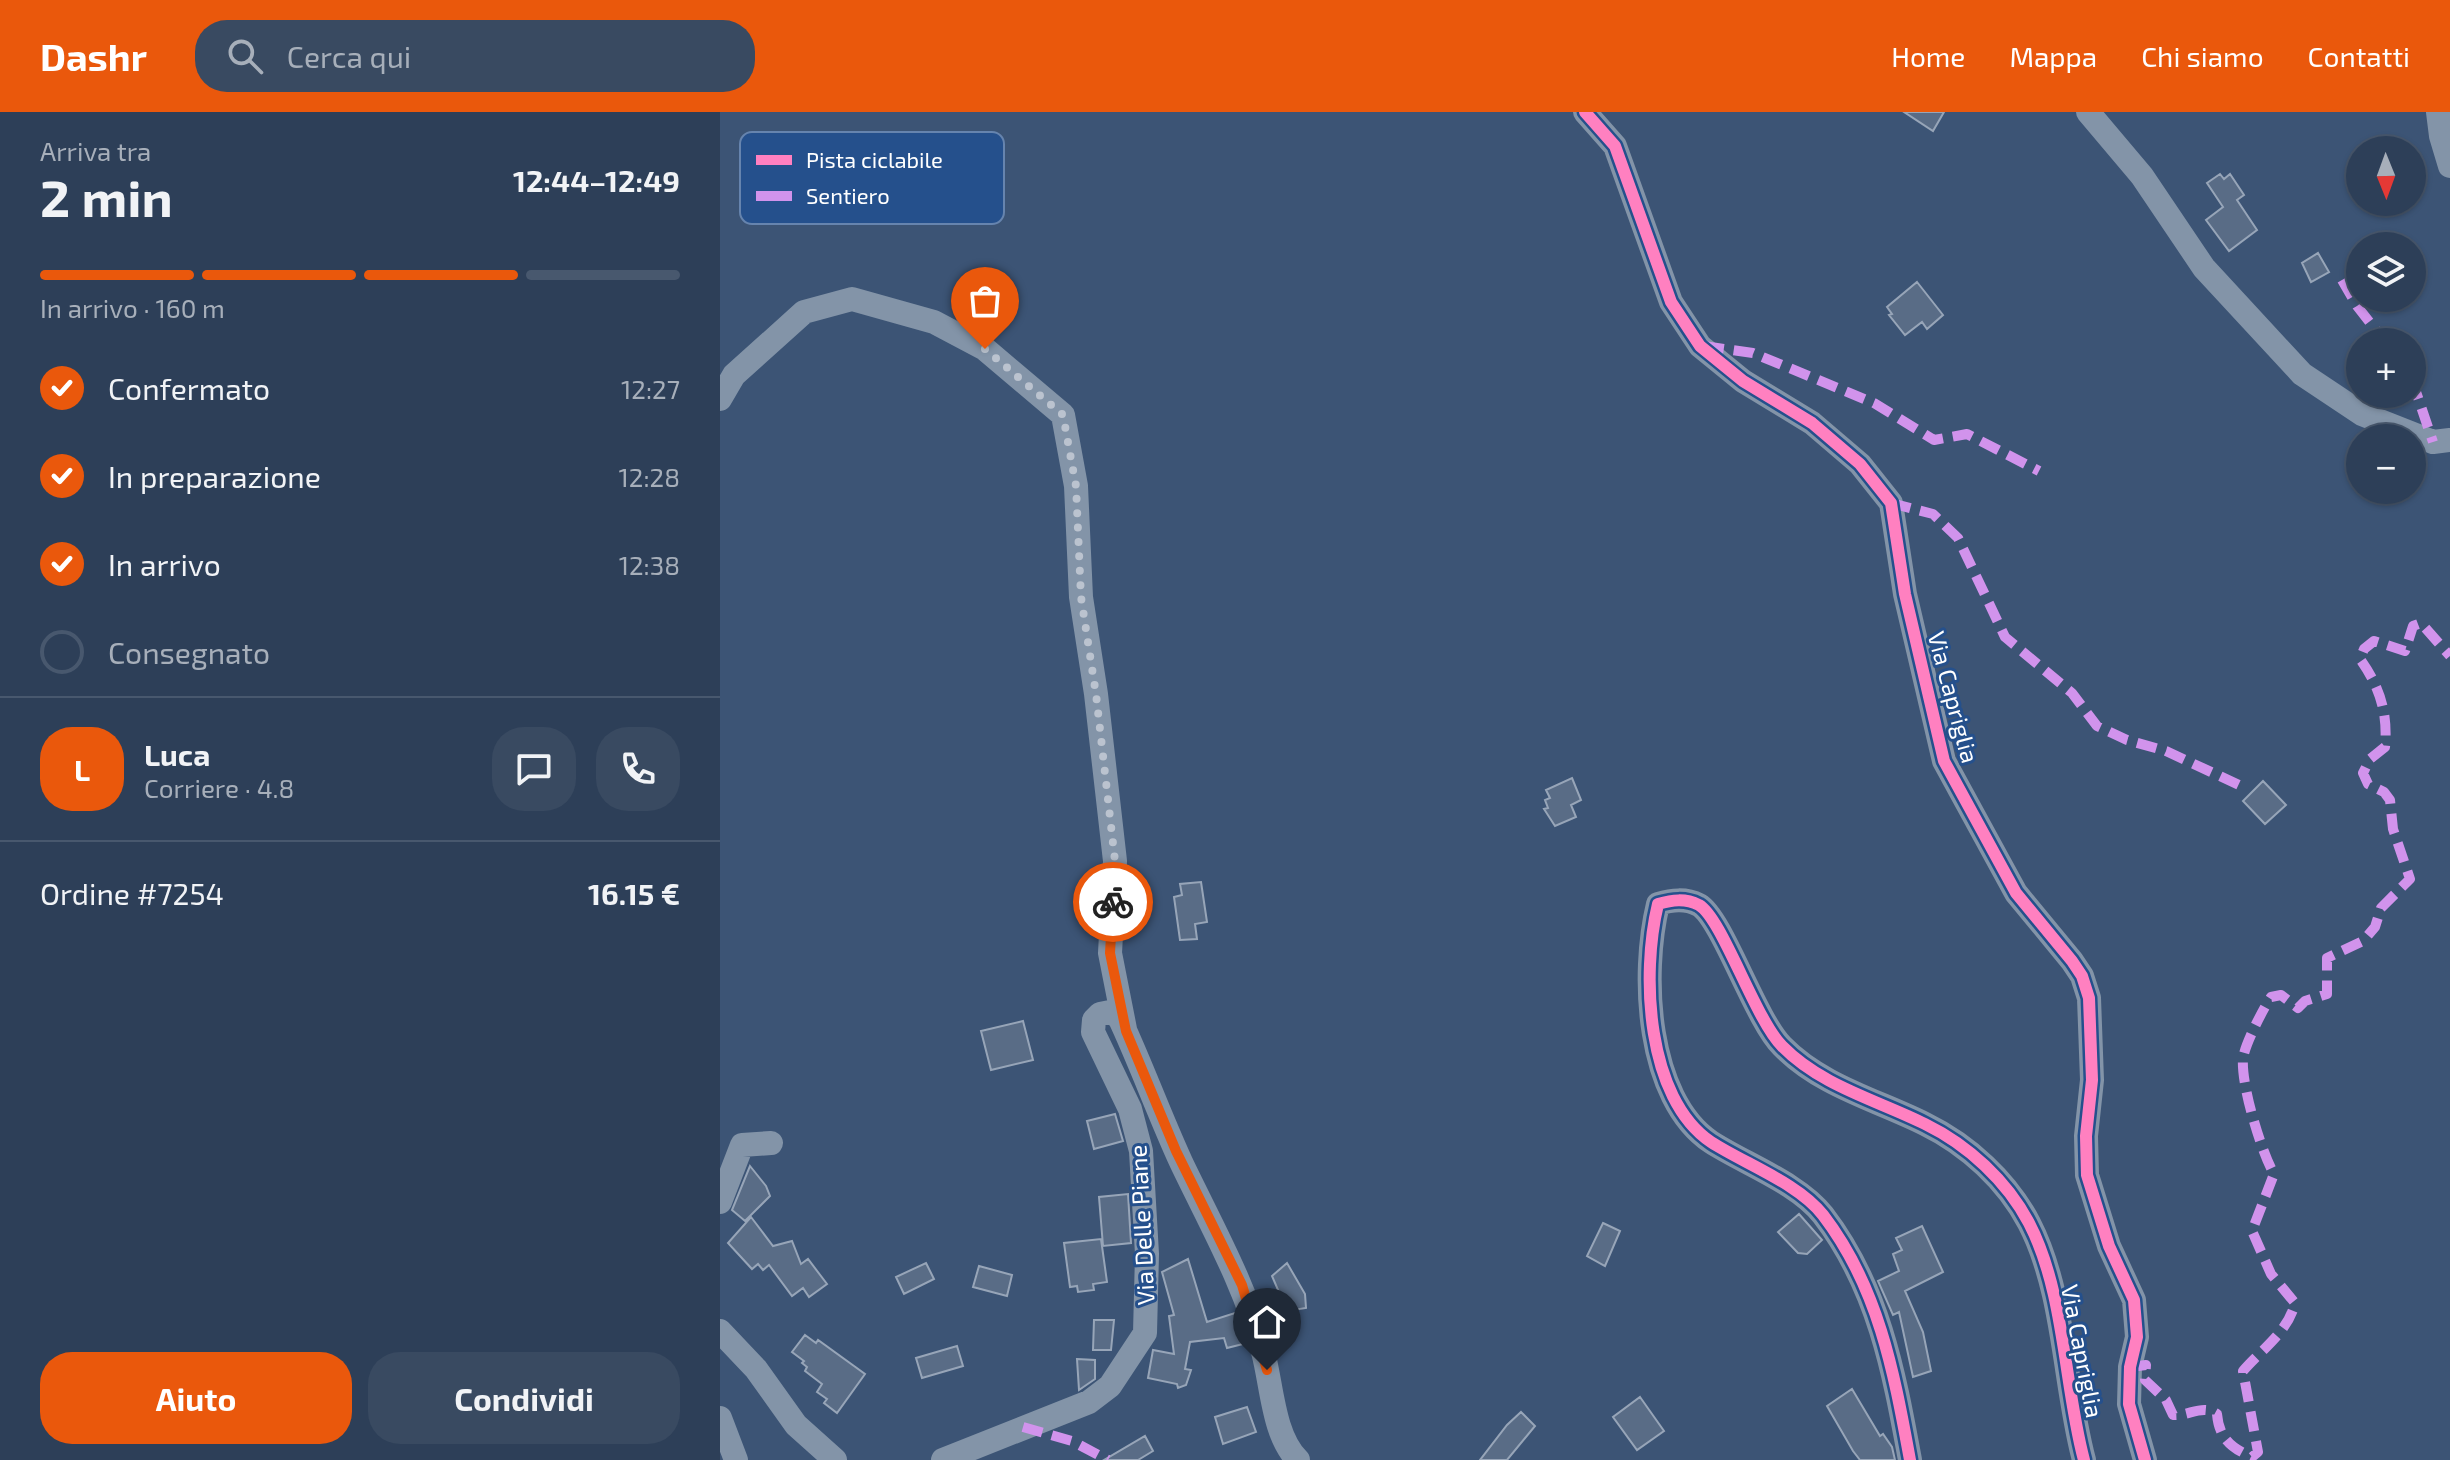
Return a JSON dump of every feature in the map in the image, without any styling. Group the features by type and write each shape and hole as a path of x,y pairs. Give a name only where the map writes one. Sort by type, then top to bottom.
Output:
{"street":[{"name":"Via Capriglia","path":"1585,112 1615,146 1671,302 1700,346 1743,381 1812,423 1860,464 1891,503 1905,594 1944,761 2016,893 2072,961 2082,976 2089,998 2092,1080 2086,1136 2087,1175 2109,1246 2134,1300 2137,1337 2130,1367 2129,1404 2145,1460"},
{"path":"2088,112 2142,176 2204,268 2302,374 2362,414 2433,442 2450,440"},
{"path":"2438,112 2450,166"},
{"path":"720,399 734,375 804,312 852,299 934,322 985,349 1063,415 1076,486 1081,597 1096,694 1115,861 1110,953 1126,1031 1170,1137 1242,1285 1262,1347 1283,1439 1298,1460"},
{"name":"Via Capriglia","path":"1910,1460 1892,1361 1875,1310 1849,1253 1821,1212 1710,1141 1682,1116 1664,1078 1653,1027 1653,940 1658,904 1687,900 1702,907 1712,919 1745,986 1781,1045 1833,1083 1924,1123 1958,1143 1986,1166 2011,1194 2030,1225 2045,1268 2061,1335 2076,1433 2084,1460"},
{"name":"Via Delle Piane","path":"943,1460 1089,1402 1110,1386 1145,1333 1147,1254 1141,1151 1130,1109 1093,1032 1094,1020 1100,1014 1110,1012 1119,1017 1126,1031"},
{"path":"720,1202 742,1145 771,1143"},
{"path":"720,1331 756,1369 796,1425 835,1460"},
{"path":"720,1418 736,1460"}],"building":[{"path":"1904,112 1944,112 1933,131"},
{"path":"2220,174 2224,179 2230,174 2244,195 2237,200 2257,230 2229,251 2206,220 2223,207 2207,183"},
{"path":"2318,253 2329,272 2311,282 2302,263"},
{"path":"1917,282 1943,315 1927,329 1922,322 1905,335 1889,315 1892,314 1887,307"},
{"path":"1572,778 1581,800 1571,805 1576,817 1555,826 1544,809 1548,808 1545,800 1550,798 1546,790"},
{"path":"2263,781 2286,805 2265,824 2243,801"},
{"path":"1201,882 1207,922 1195,924 1197,939 1180,940 1174,897 1182,895 1180,884"},
{"path":"1023,1021 1033,1060 991,1070 981,1031"},
{"path":"1115,1114 1123,1141 1094,1149 1087,1121"},
{"path":"750,1166 770,1196 745,1221 732,1210"},
{"path":"1128,1194 1131,1243 1103,1246 1099,1197"},
{"path":"1799,1214 1822,1240 1807,1254 1798,1253 1778,1232"},
{"path":"751,1217 773,1246 792,1241 801,1264 808,1259 827,1284 809,1297 803,1288 792,1296 769,1265 763,1270 758,1264 752,1269 728,1243"},
{"path":"1603,1223 1620,1231 1605,1266 1587,1256"},
{"path":"1922,1226 1943,1272 1905,1291 1923,1332 1931,1371 1913,1377 1899,1312 1893,1315 1878,1281 1899,1271 1893,1254 1902,1250 1896,1238"},
{"path":"1101,1239 1107,1282 1093,1284 1094,1290 1078,1292 1077,1286 1070,1287 1064,1243"},
{"path":"1188,1259 1207,1322 1235,1313 1243,1344 1227,1348 1224,1338 1190,1342 1185,1369 1191,1370 1186,1385 1178,1388 1177,1384 1148,1378 1153,1350 1174,1354 1169,1316 1174,1315 1162,1272"},
{"path":"926,1263 934,1279 904,1294 896,1277"},
{"path":"1287,1263 1305,1294 1306,1308 1287,1311 1272,1276"},
{"path":"979,1266 1012,1275 1007,1296 973,1287"},
{"path":"1094,1320 1114,1320 1111,1350 1093,1350"},
{"path":"805,1335 816,1343 818,1340 865,1374 837,1413 824,1403 827,1399 817,1392 822,1384 805,1371 804,1361 792,1352"},
{"path":"957,1346 963,1366 922,1378 916,1358"},
{"path":"1077,1359 1095,1360 1095,1379 1079,1390"},
{"path":"1852,1389 1880,1436 1883,1434 1892,1447 1895,1460 1860,1460 1853,1451 1827,1406"},
{"path":"1640,1397 1664,1431 1637,1450 1613,1417"},
{"path":"1247,1407 1256,1432 1223,1444 1215,1417"},
{"path":"1521,1412 1535,1426 1507,1460 1480,1460 1507,1425"},
{"path":"1145,1436 1153,1451 1138,1460 1104,1460"}],"marked path":[{"path":"2342,280 2374,328"},
{"path":"1704,346 1753,353 1874,403 1934,440 1967,434 2039,471"},
{"path":"2421,408 2433,442"},
{"path":"1891,503 1933,514 1958,538 2005,637 2072,693 2097,726 2127,740 2166,751 2239,785"},
{"path":"2130,1367 2146,1365 2145,1380 2166,1400 2173,1415 2211,1411 2217,1414 2220,1430 2232,1446 2252,1457 2258,1452 2243,1371 2287,1323 2295,1303 2271,1274 2252,1231 2274,1174 2249,1101 2243,1070 2244,1053 2271,997 2281,995 2298,1008 2305,1001 2327,994 2327,958 2363,941 2375,927 2381,908 2410,879 2393,829 2390,800 2384,792 2368,784 2363,773 2370,759 2385,747 2386,735 2381,701 2360,659 2364,649 2374,641 2405,651 2413,626 2421,623 2450,656"},
{"path":"1023,1427 1072,1441 1108,1460"}],"cycle path":[{"path":"1585,112 1615,146 1671,302 1700,346 1743,381 1812,423 1860,464 1891,503 1905,594 1944,761 2016,893 2072,961 2082,976 2089,998 2092,1080 2086,1136 2087,1175 2109,1246 2134,1300 2137,1337 2130,1367 2129,1404 2145,1460"},
{"path":"1910,1460 1882,1332 1858,1272 1842,1243 1823,1215 1800,1193 1711,1142 1689,1122 1673,1096 1661,1066 1650,998 1650,965 1658,904 1689,901 1708,914 1772,1033 1797,1060 1832,1082 1907,1115 1956,1142 1985,1166 2010,1193 2029,1223 2050,1279 2084,1460"}],"way so far":[{"path":"985,349 1063,415 1076,486 1081,597 1096,694 1115,861 1113,902"}],"route":[{"path":"1113,902 1110,953 1126,1031 1176,1151 1242,1285 1267,1370"}]}
